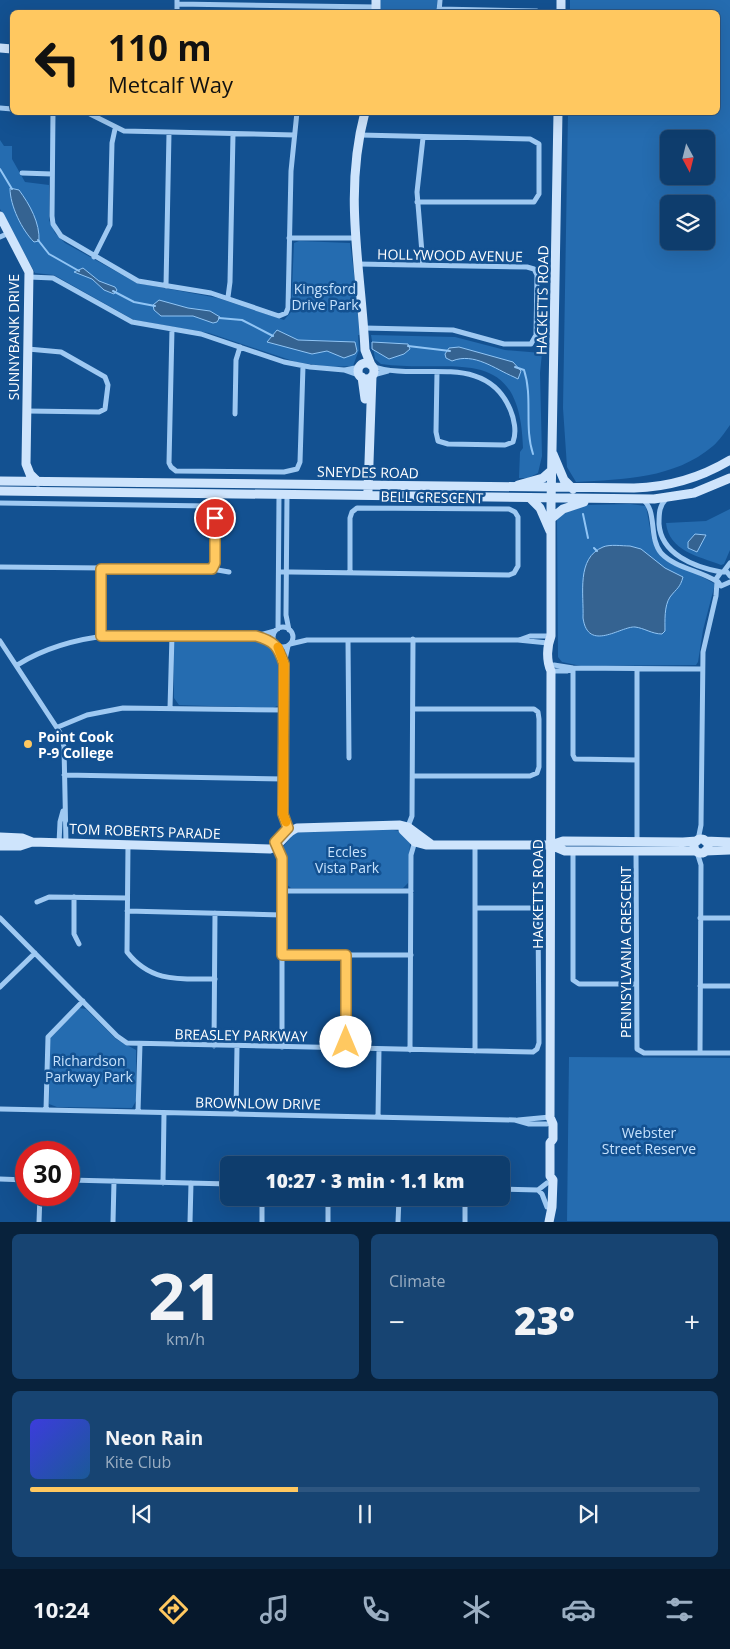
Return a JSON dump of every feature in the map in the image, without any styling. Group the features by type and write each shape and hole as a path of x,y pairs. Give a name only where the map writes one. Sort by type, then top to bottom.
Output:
{"street":[{"path":"311,6 312,0"},
{"path":"177,2 376,7"},
{"path":"53,115 52,212 55,227 64,239 135,280 228,297 274,314 283,315 288,306 289,238 297,115"},
{"path":"91,115 115,128 130,132 294,135"},
{"path":"364,115 359,134 353,188 355,238 367,371 365,401 366,496"},
{"name":"HACKETTS ROAD","path":"548,1214 552,1207 553,1180 548,1179 550,1143 553,1140 550,1122 551,471 558,115"},
{"path":"94,257 107,235 110,225 112,138 115,128"},
{"path":"166,286 169,133"},
{"path":"228,297 230,282 233,134"},
{"path":"359,134 423,138 534,140 540,148 539,194 536,201 530,203 417,202"},
{"path":"423,138 417,202 423,265"},
{"path":"22,174 52,174"},
{"name":"SUNNYBANK DRIVE","path":"0,216 4,235 26,265 29,277 26,464"},
{"path":"289,238 355,238"},
{"name":"HOLLYWOOD AVENUE","path":"358,264 534,269 537,278 534,342 526,345 504,344 467,333 445,330 364,328"},
{"path":"29,277 53,278 132,322 209,336 272,359 303,366 344,370 437,372 472,374 486,381 499,391 508,404 513,418 515,436 510,444 448,444 438,441 436,432 437,372"},
{"path":"172,329 169,463 170,467 176,470 284,472 297,469 300,462 303,366"},
{"path":"235,414 236,360 240,347"},
{"path":"27,411 101,411 107,405 108,385 102,375 61,352 28,349"},
{"path":"344,370 388,371"},
{"path":"552,452 564,480 573,489"},
{"name":"SNEYDES ROAD","path":"3,481 573,489 634,488 674,484 707,473 730,460"},
{"path":"3,481 20,474 26,464"},
{"path":"26,464 30,474 38,482"},
{"path":"508,488 543,478 551,471"},
{"name":"SNEYDES ROAD","path":"0,491 642,500 666,498 703,490 730,478"},
{"path":"283,485 290,632 284,664 283,780 284,816 289,829 297,825 391,826 406,829 422,844 551,845 563,841 701,851 730,850"},
{"path":"283,495 275,644 284,664"},
{"path":"530,498 540,508 552,534"},
{"path":"666,498 659,512 660,533 666,546 678,556 730,574"},
{"path":"552,518 563,508 599,499"},
{"path":"642,500 650,509 653,537 661,552 674,562 716,582 728,585"},
{"path":"0,503 209,506 214,510 216,516 215,563 212,569"},
{"name":"BELL CRESCENT","path":"355,509 513,511 519,519 517,570 508,574 350,572 350,516 355,509"},
{"path":"701,851 707,847 701,840 701,687 699,669 716,596 717,576 730,563"},
{"path":"0,567 212,569 220,572 229,572"},
{"path":"101,569 101,636"},
{"path":"279,572 350,572"},
{"path":"716,596 728,585"},
{"path":"17,665 65,643 101,636 256,636 276,630 290,632 307,640"},
{"path":"170,708 172,635"},
{"path":"256,636 275,644 289,645 307,640 551,640"},
{"path":"348,640 348,758"},
{"path":"406,829 412,816 413,640"},
{"path":"0,641 58,727 64,747 63,843"},
{"path":"551,667 699,669"},
{"path":"572,668 573,755 575,759 636,760"},
{"name":"PENNSYLVANIA CRESCENT","path":"637,669 636,1046 638,1051 644,1053 730,1053"},
{"path":"58,727 106,710 142,707 284,710"},
{"path":"412,776 530,776 537,773 539,767 539,719 534,709 413,708"},
{"path":"64,775 283,780"},
{"name":"TOM ROBERTS PARADE","path":"0,837 22,838 32,842 256,848 276,844 289,829"},
{"path":"410,1050 411,852 417,839"},
{"path":"551,845 563,850 573,850 701,840 730,842"},
{"name":"TOM ROBERTS PARADE","path":"0,846 20,846 32,842"},
{"path":"128,844 128,952 146,970 164,978 215,979"},
{"path":"276,844 282,858 282,1047"},
{"path":"475,844 475,1052"},
{"path":"573,850 573,980 579,984 636,984"},
{"path":"700,1053 701,851"},
{"path":"282,891 411,891"},
{"path":"37,902 49,896 127,898"},
{"path":"74,897 74,934 79,944"},
{"name":"BREASLEY PARKWAY","path":"0,918 120,1039 127,1043 533,1052 537,1049 539,1043 538,912 533,908 475,908"},
{"path":"127,911 282,914"},
{"path":"214,1046 215,913"},
{"path":"700,918 730,918"},
{"path":"0,987 35,953"},
{"path":"282,955 411,955"},
{"path":"346,955 346,1049"},
{"path":"700,986 730,986"},
{"path":"46,1110 48,1037 83,1001"},
{"path":"138,1112 140,1044"},
{"path":"236,1114 237,1046"},
{"path":"378,1117 379,1049"},
{"name":"BROWNLOW DRIVE","path":"0,1109 516,1120 529,1124 550,1122"},
{"path":"163,1182 164,1113"},
{"path":"0,1179 15,1180"},
{"path":"538,1190 548,1179"},
{"path":"80,1180 220,1184"},
{"path":"113,1222 114,1181"},
{"path":"190,1222 191,1183"},
{"path":"510,1190 538,1190 542,1194 548,1214"},
{"path":"39,1222 40,1206"},
{"path":"262,1206 262,1222"},
{"path":"328,1206 328,1222"},
{"path":"398,1222 399,1206"},
{"path":"465,1206 465,1222"}],"green space":[{"path":"379,0 437,0 437,10 379,10"},
{"path":"570,0 730,0 730,425 713,446 698,457 665,471 630,478 576,482 567,467 563,408 568,115 720,115 720,10 570,10"},
{"name":"Kingsford Drive Park","path":"0,140 4,146 12,146 12,159 25,182 49,185 49,220 55,233 65,243 137,283 218,298 284,320 291,312 294,243 299,241 350,243 362,335 358,335 359,350 353,366 329,367 296,362 209,333 134,320 54,275 35,273 0,209"},
{"path":"371,335 455,337 505,350 542,353 540,373 542,456 538,473 528,478 519,478 520,452 523,448 519,414 510,391 496,377 478,369 457,366 381,364 375,359"},
{"path":"630,504 646,506 652,539 659,553 715,584 696,665 581,666 562,662 558,657 557,519 560,513 586,505"},
{"path":"730,509 730,550 724,564 721,565 686,551 673,540 668,532 666,523 706,521"},
{"path":"183,636 258,639 272,644 278,653 281,668 279,705 273,708 179,705 174,698 173,645 174,641"},
{"name":"Eccles Vista Park","path":"388,829 399,831 410,843 408,883 403,888 291,888 286,884 283,847 295,832"},
{"name":"Richardson Parkway Park","path":"79,1008 86,1009 116,1039 136,1050 136,1101 132,1108 57,1107 49,1104 50,1038"},
{"name":"Webster Street Reserve","path":"569,1057 730,1058 730,1221 567,1221"}],"shaded area":[{"path":"10,188 19,190 30,208 38,228 39,241 34,242 21,224 14,210"},
{"path":"83,268 99,281 115,287 117,290 114,294 104,290 92,279 74,272"},
{"path":"159,300 188,308 210,311 220,317 217,322 213,323 193,316 161,316 154,310 153,305"},
{"path":"277,330 298,340 355,342 357,351 355,354 344,358 327,351 312,354 267,342"},
{"path":"372,342 408,344 410,349 404,354 389,359 372,349"},
{"path":"459,347 513,362 521,371 518,379 476,360 460,359 452,361 446,358 445,354 449,348"},
{"path":"695,534 706,535 697,552 688,548 688,542"},
{"path":"613,545 641,549 665,568 683,577 667,605 665,631 662,634 658,634 635,627 606,635 598,636 591,634 586,628 583,618 583,578 585,568 594,552 603,547"}],"waterway":[{"path":"0,169 12,189"},
{"path":"38,240 49,254 79,271"},
{"path":"113,291 134,302 155,306"},
{"path":"219,318 242,320 273,336"},
{"path":"408,346 450,351"},
{"path":"515,367 524,370 527,380 529,433 533,454"},
{"path":"583,514 588,538"},
{"path":"594,548 597,551"}],"slow traffic":[{"path":"278,647 284,664 283,814 286,822"}],"place":[{"name":"Point Cook P-9 College","path":"28,744"}],"route":[{"path":"215,518 215,565 212,569 101,569 101,636 127,634 256,636 274,642 277,646 284,664 283,814 288,828 284,830 275,842 282,854 282,955 346,955 346,1042"}]}
